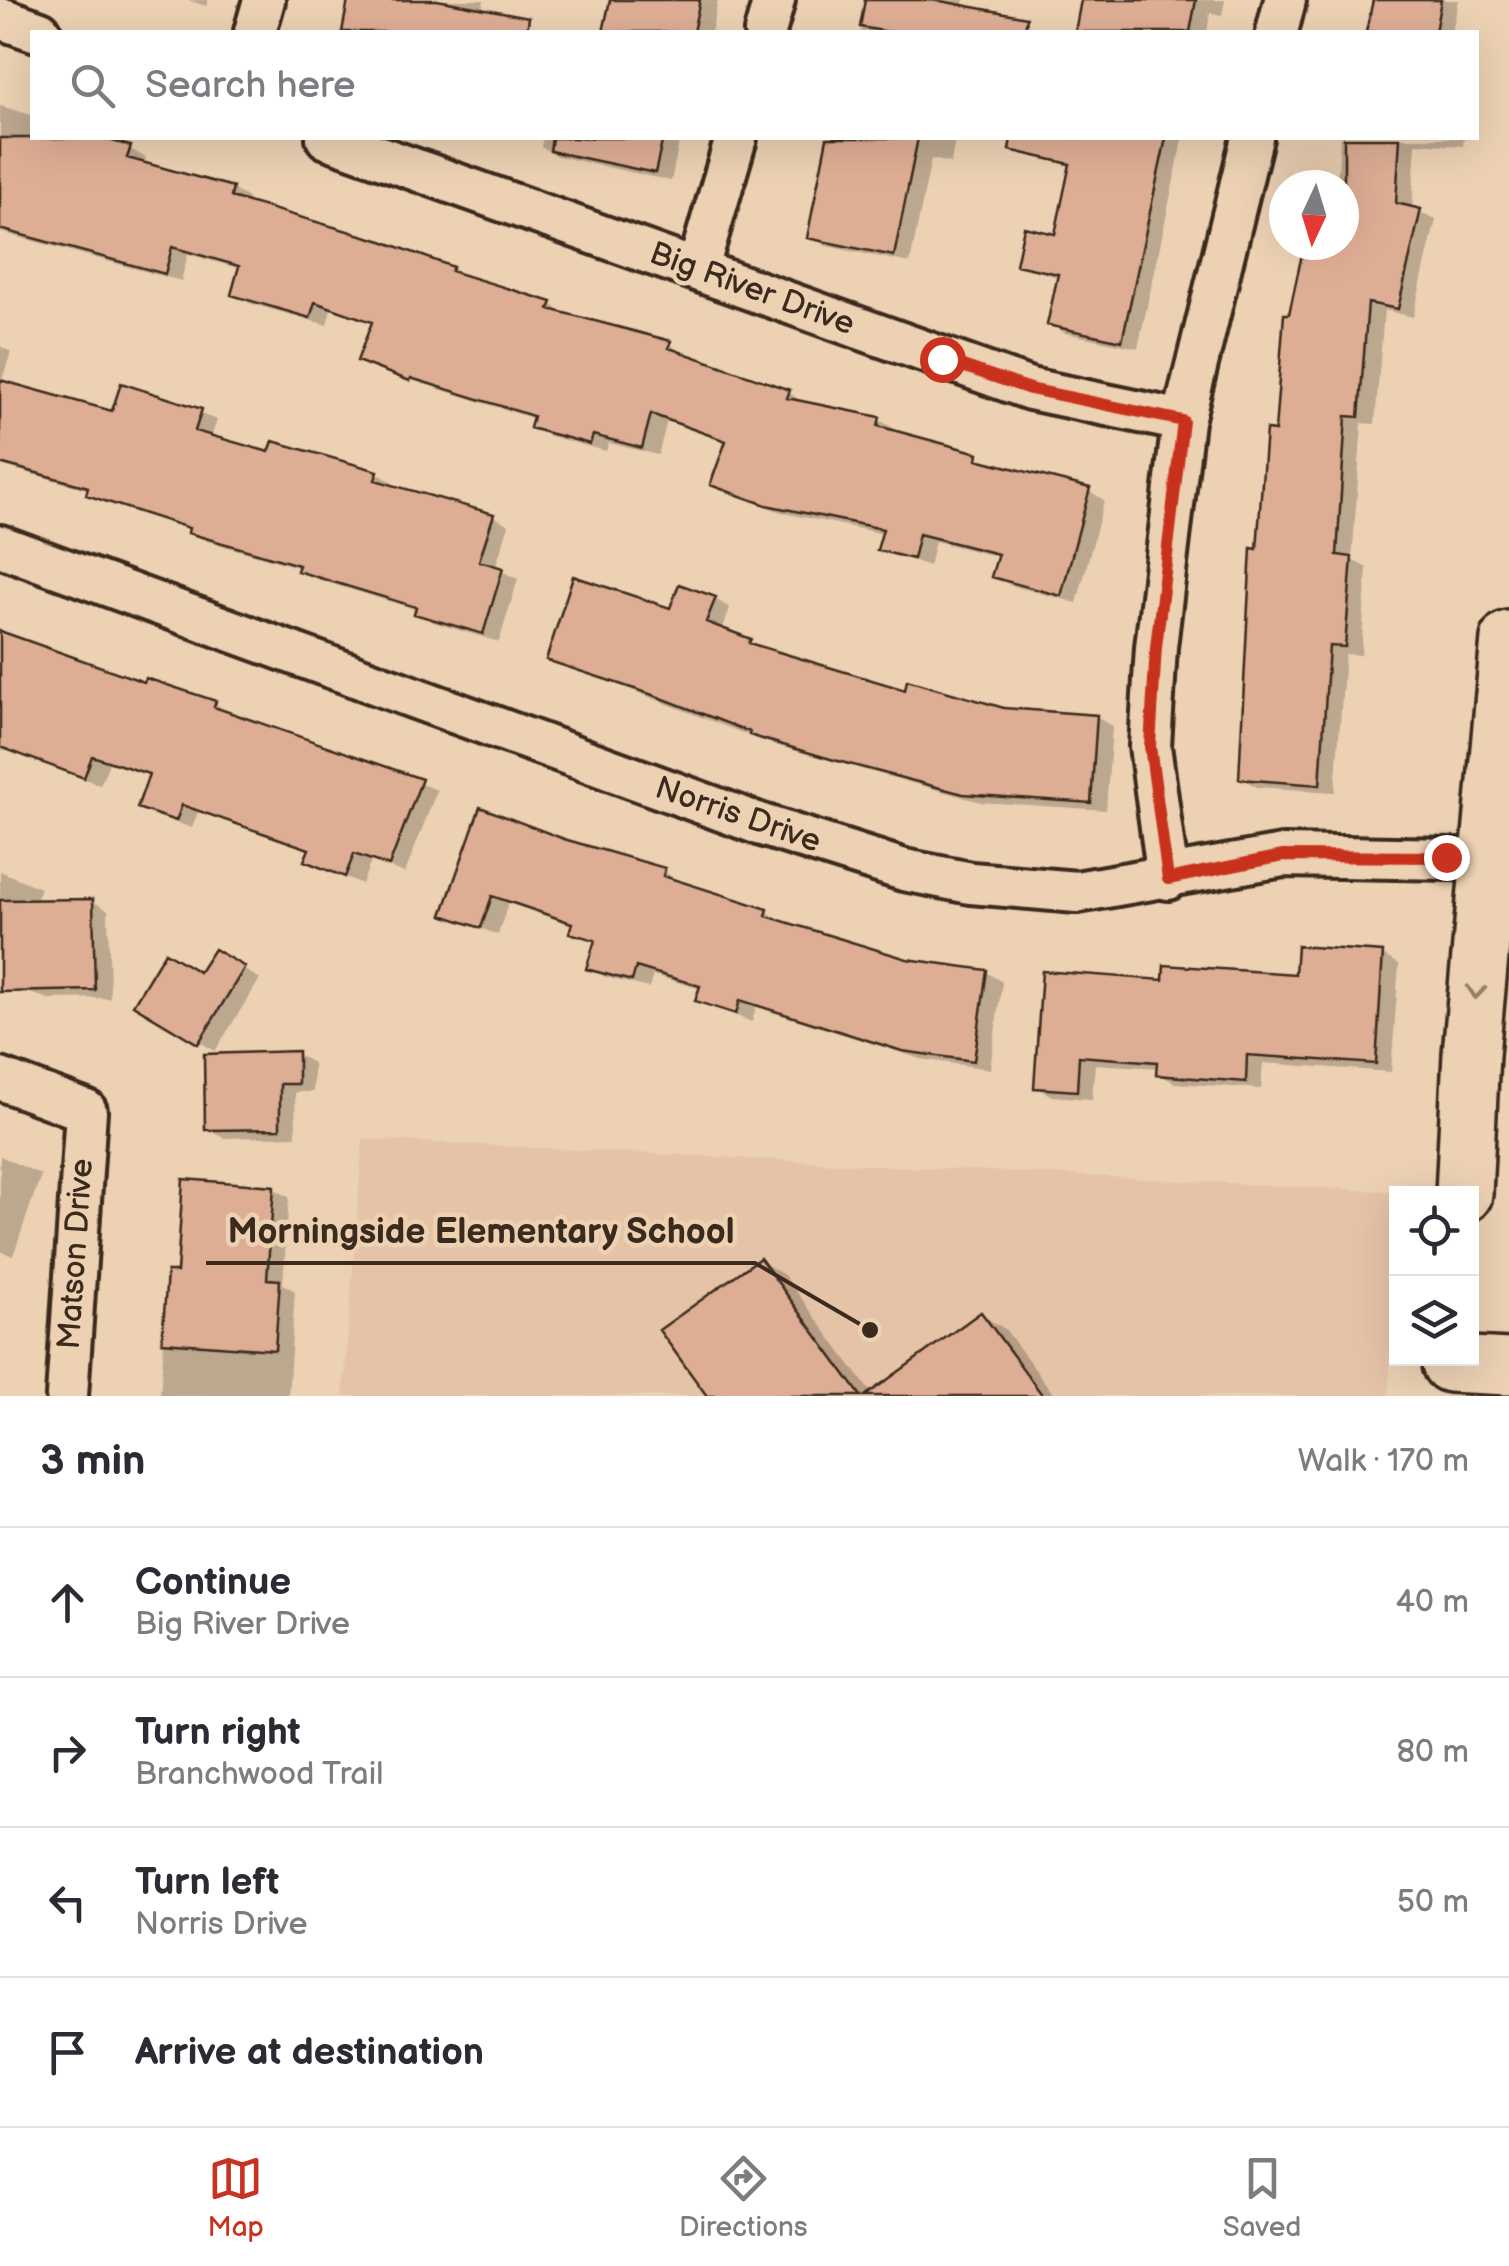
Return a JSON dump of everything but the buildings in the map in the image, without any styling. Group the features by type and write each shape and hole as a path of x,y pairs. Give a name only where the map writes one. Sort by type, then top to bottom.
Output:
{"main road":[{"path":"1465,1186 1498,860 1509,639"},
{"path":"1449,1373 1509,1367"}],"street":[{"path":"256,30 264,0"},
{"path":"766,30 774,0"},
{"path":"1278,30 1285,0"},
{"path":"0,18 34,30"},
{"name":"Big River Drive","path":"333,140 1030,389 1183,421"},
{"path":"698,268 735,140"},
{"path":"1168,879 1150,746 1156,647 1183,421 1252,140"},
{"name":"Norris Drive","path":"0,546 762,825 904,870 971,884 1077,892 1283,856 1498,860"},
{"name":"Matson Drive","path":"0,1079 86,1111 67,1396"}],"shaded area":[{"path":"363,1139 1389,1191 1389,1396 343,1396"}],"place":[{"name":"Morningside Elementary School","path":"870,1330"}],"route":[{"path":"942,359 1030,389 1183,421 1156,647 1150,746 1168,879 1283,856 1446,857"}]}
